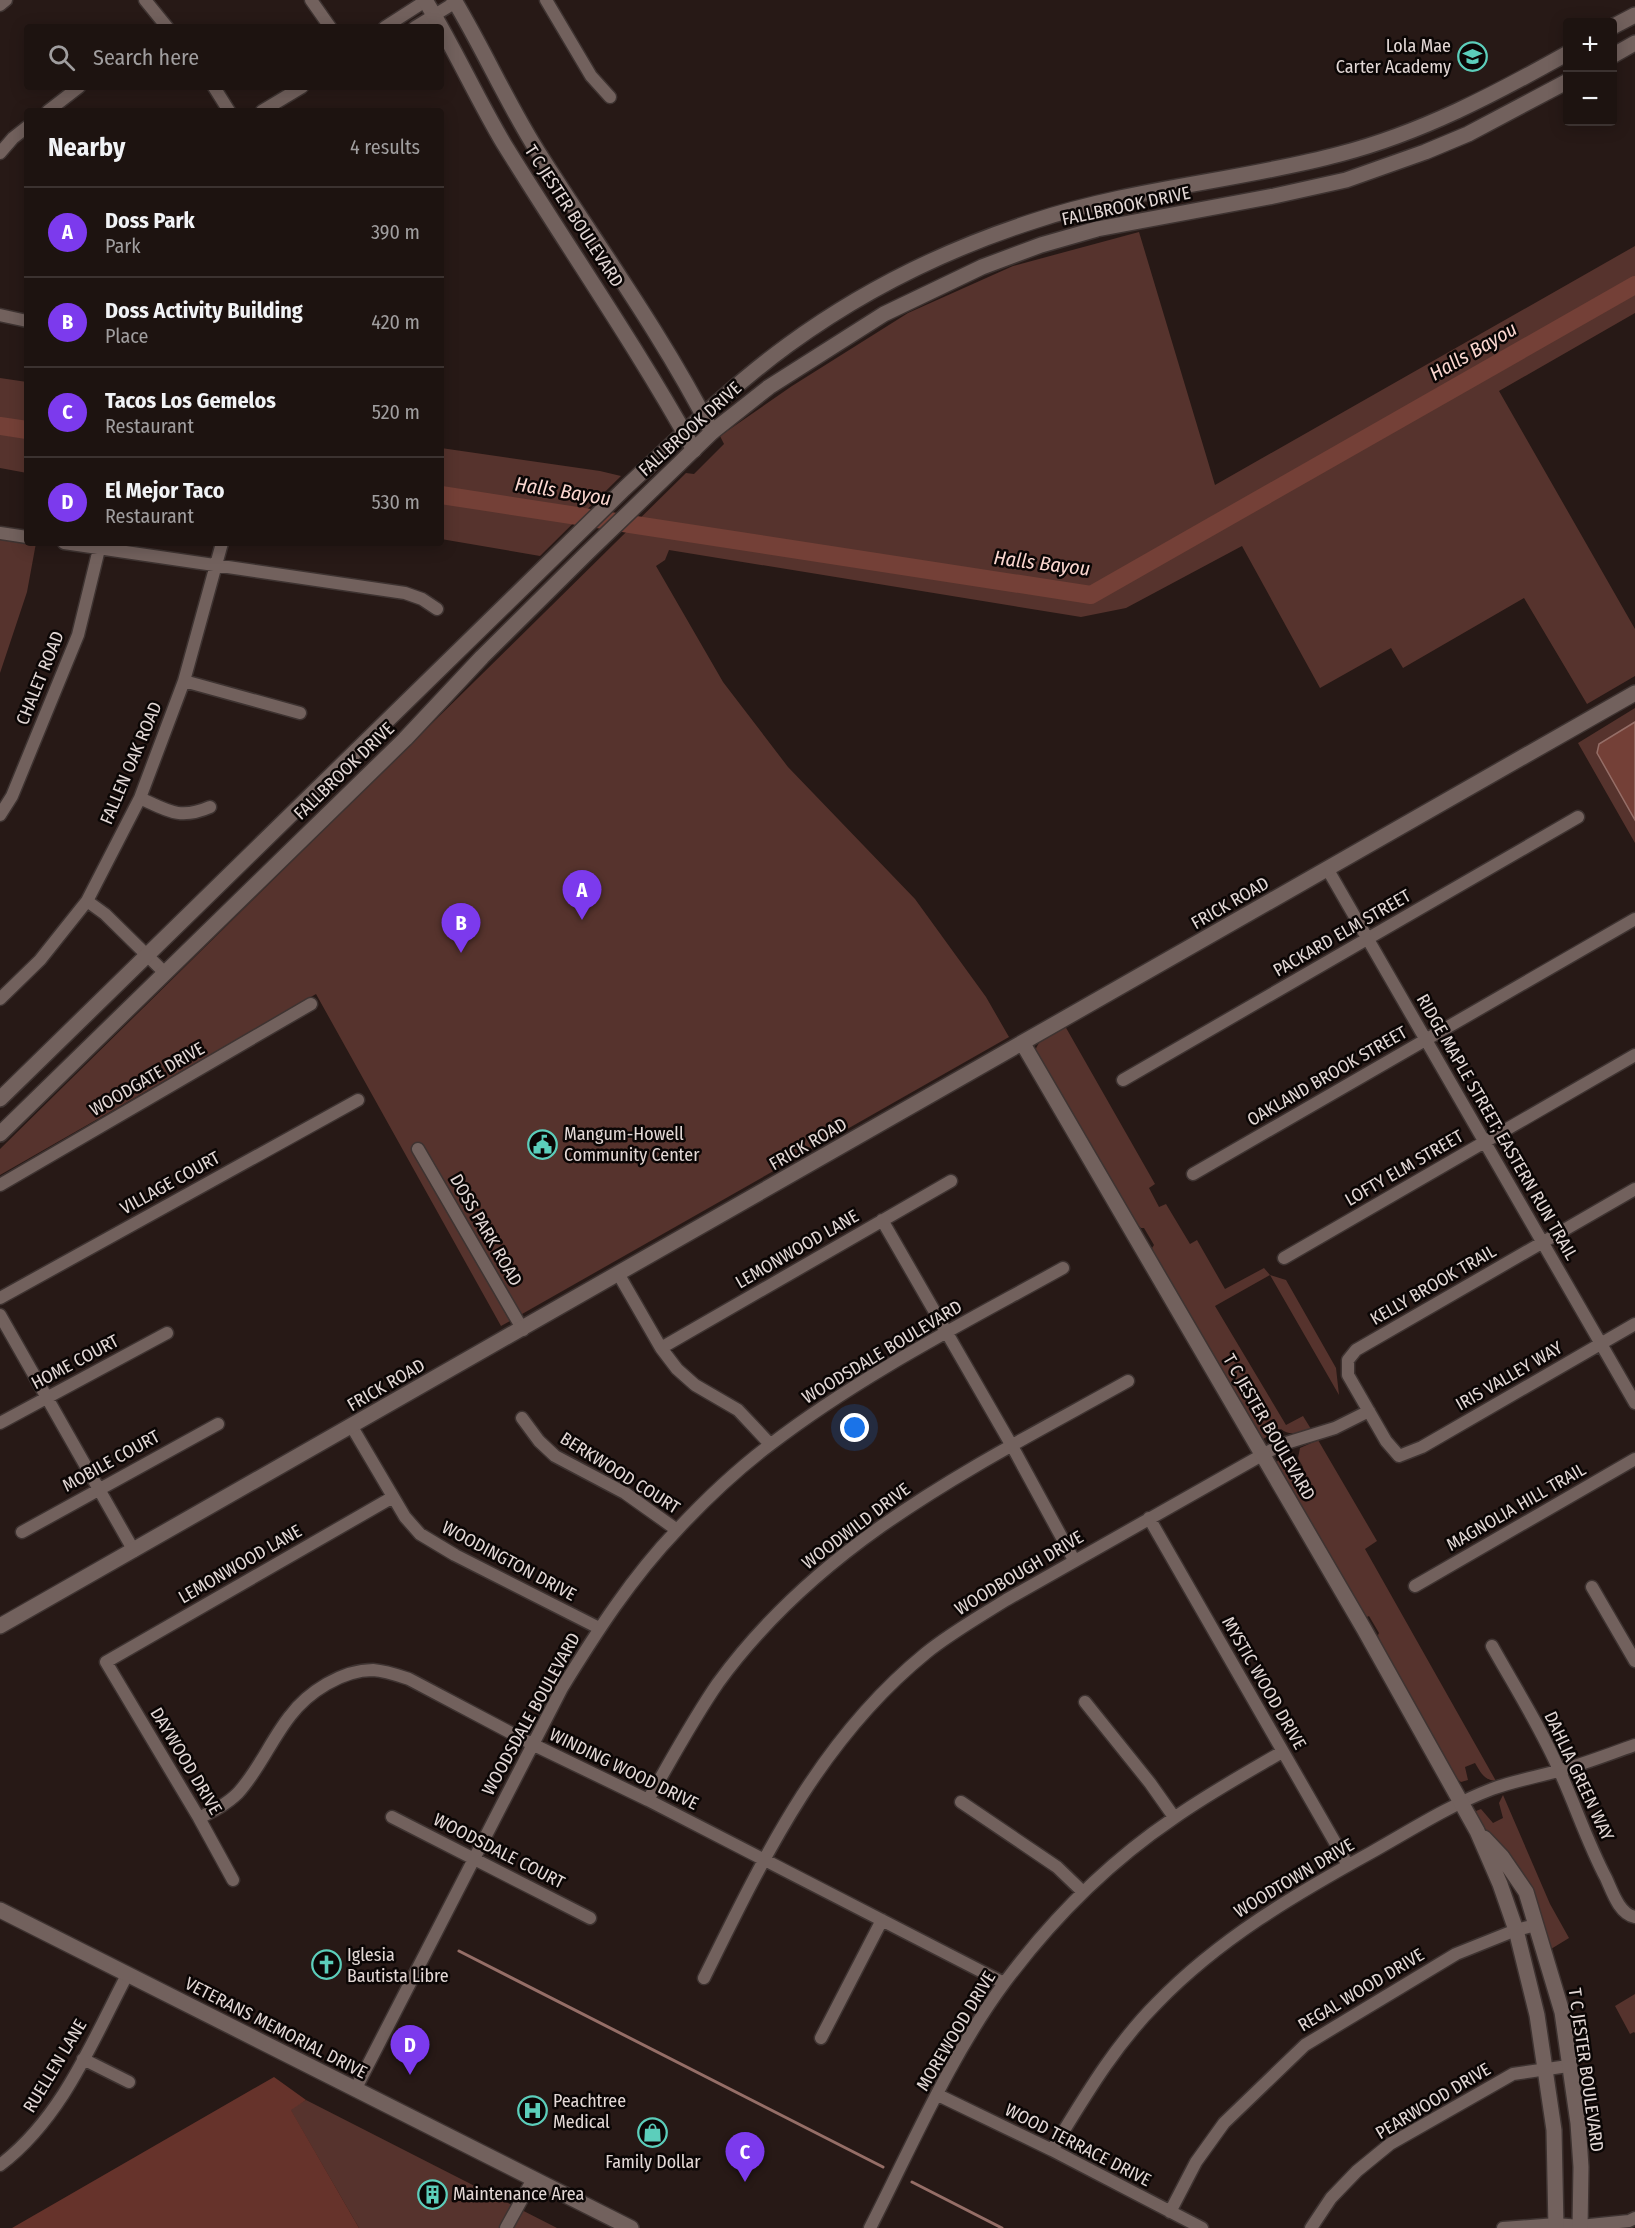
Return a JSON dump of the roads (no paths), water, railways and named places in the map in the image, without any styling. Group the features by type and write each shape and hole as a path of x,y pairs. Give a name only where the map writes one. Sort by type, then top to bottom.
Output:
{"main road":[{"name":"T C JESTER BOULEVARD","path":"426,0 440,24"},
{"name":"T C JESTER BOULEVARD","path":"455,1 522,125 633,296 712,432"},
{"path":"1617,24 1635,15"},
{"name":"T C JESTER BOULEVARD","path":"444,32 501,139 611,309 694,450"},
{"path":"1617,53 1635,43"},
{"name":"FALLBROOK DRIVE","path":"0,1099 624,489 764,363 832,315 880,287 972,243 1033,221 1091,204 1270,171 1341,154 1392,138 1459,111 1563,56"},
{"name":"FALLBROOK DRIVE","path":"1,1132 405,739 482,657 586,554 712,432 768,387 901,305 982,267 1041,245 1097,229 1346,180 1415,156 1468,134 1563,84"},
{"path":"1459,111 1468,134"},
{"path":"468,641 482,657"},
{"name":"FRICK ROAD","path":"0,1626 523,1330 1635,693"},
{"path":"310,796 328,814"},
{"name":"T C JESTER BOULEVARD","path":"1023,1044 1364,1629 1477,1831 1500,1884 1516,1930 1537,2015 1554,2130 1556,2226"},
{"name":"T C JESTER BOULEVARD","path":"1477,1831 1502,1857 1526,1892 1562,2012 1578,2123 1581,2167 1580,2227"},
{"name":"VETERANS MEMORIAL DRIVE","path":"0,1910 631,2228"}],"street":[{"path":"0,5 6,0"},
{"path":"145,0 161,24"},
{"path":"311,0 328,24"},
{"path":"390,24 426,0"},
{"path":"546,0 591,76 610,97"},
{"path":"420,24 455,1"},
{"path":"52,108 75,90"},
{"path":"216,90 227,108"},
{"path":"267,108 297,90"},
{"path":"0,153 24,129"},
{"path":"0,315 24,320"},
{"path":"0,533 24,537"},
{"path":"82,546 405,593 422,599 437,609"},
{"name":"FALLEN OAK ROAD","path":"0,999 40,960 87,901 140,798 183,681 221,546"},
{"name":"CHALET ROAD","path":"0,815 12,796 78,635 99,549"},
{"path":"183,681 300,713"},
{"path":"140,798 177,814 188,814 210,807"},
{"name":"PACKARD ELM STREET","path":"1123,1080 1578,817"},
{"name":"RIDGE MAPLE STREET; EASTERN RUN TRAIL","path":"1328,870 1635,1403"},
{"path":"87,901 105,914 165,973"},
{"name":"OAKLAND BROOK STREET","path":"1193,1174 1635,919"},
{"name":"WOODGATE DRIVE","path":"0,1185 311,1004"},
{"name":"LOFTY ELM STREET","path":"1284,1258 1635,1055"},
{"name":"VILLAGE COURT","path":"0,1298 358,1100"},
{"name":"DOSS PARK ROAD","path":"418,1149 523,1330"},
{"name":"LEMONWOOD LANE","path":"662,1348 951,1180"},
{"name":"KELLY BROOK TRAIL","path":"1399,1456 1386,1441 1348,1375 1348,1360 1356,1350 1635,1189"},
{"path":"882,1220 1012,1446 1074,1560"},
{"name":"WOODSDALE BOULEVARD","path":"355,2090 562,1688 599,1628 640,1571 676,1530 770,1444 848,1390 1063,1268"},
{"path":"619,1275 677,1369 695,1385 738,1410 770,1444"},
{"path":"0,1315 134,1551"},
{"name":"IRIS VALLEY WAY","path":"1399,1456 1422,1447 1635,1324"},
{"name":"HOME COURT","path":"0,1423 167,1333"},
{"name":"WOODWILD DRIVE","path":"648,1800 718,1684 766,1626 824,1569 891,1518 943,1484 1128,1381"},
{"name":"WOODBOUGH DRIVE","path":"704,1978 763,1859 810,1782 834,1748 895,1682 926,1653 966,1624 1074,1560 1282,1444 1335,1428 1369,1410"},
{"name":"BERKWOOD COURT","path":"522,1418 539,1441 555,1455 625,1493 676,1530"},
{"name":"MOBILE COURT","path":"22,1532 218,1424"},
{"name":"WOODINGTON DRIVE","path":"352,1427 405,1517 420,1534 437,1545 599,1628"},
{"name":"MAGNOLIA HILL TRAIL","path":"1415,1586 1635,1459"},
{"name":"LEMONWOOD LANE","path":"106,1662 393,1497"},
{"name":"MYSTIC WOOD DRIVE","path":"1149,1518 1348,1866"},
{"path":"1592,1587 1635,1661"},
{"name":"DAHLIA GREEN WAY","path":"1492,1646 1560,1771 1604,1875 1622,1910 1629,1916 1635,1917"},
{"name":"DAYWOOD DRIVE","path":"106,1662 199,1818 233,1880"},
{"name":"WINDING WOOD DRIVE","path":"199,1818 238,1794 289,1716 316,1691 352,1673 373,1670 390,1672 409,1679 532,1744 648,1800 1004,1983"},
{"path":"1085,1702 1144,1775 1174,1817"},
{"name":"WOODTOWN DRIVE","path":"1053,2150 1092,2084 1123,2042 1189,1971 1246,1927 1462,1802 1493,1788 1560,1771 1635,1745"},
{"name":"MOREWOOD DRIVE","path":"870,2228 980,2018 1004,1983 1054,1922 1083,1892 1135,1846 1174,1817 1282,1752"},
{"path":"961,1802 1057,1867 1083,1892"},
{"name":"WOODSDALE COURT","path":"392,1817 591,1918"},
{"path":"821,2038 882,1920"},
{"name":"REGAL WOOD DRIVE","path":"1170,2212 1196,2162 1224,2123 1305,2045 1456,1954 1516,1930 1536,1925"},
{"name":"RUELLEN LANE","path":"0,2165 21,2148 47,2119 83,2060 127,1975"},
{"path":"83,2060 129,2082"},
{"name":"PEARWOOD DRIVE","path":"1311,2228 1331,2198 1357,2171 1390,2144 1513,2074 1568,2066"},
{"name":"WOOD TERRACE DRIVE","path":"938,2095 1053,2150 1202,2228"},
{"path":"506,2228 533,2179"},
{"path":"1503,2228 1580,2227 1629,2221 1635,2218"}],"waterway":[{"name":"Halls Bayou","path":"444,495 1091,595 1635,285"},
{"name":"Halls Bayou","path":"0,426 24,430"},
{"path":"459,1951 883,2167"},
{"path":"912,2182 1002,2228"}],"place":[{"name":"Lola Mae Carter Academy","path":"1472,56"},
{"name":"Doss Park","path":"582,920"},
{"name":"Doss Activity Building","path":"461,953"},
{"name":"Mangum-Howell Community Center","path":"543,1144"},
{"name":"Iglesia Bautista Libre","path":"326,1965"},
{"name":"El Mejor Taco","path":"410,2075"},
{"name":"Peachtree Medical","path":"532,2111"},
{"name":"Family Dollar","path":"653,2133"},
{"name":"Tacos Los Gemelos","path":"745,2182"},
{"name":"Maintenance Area","path":"432,2194"}]}
